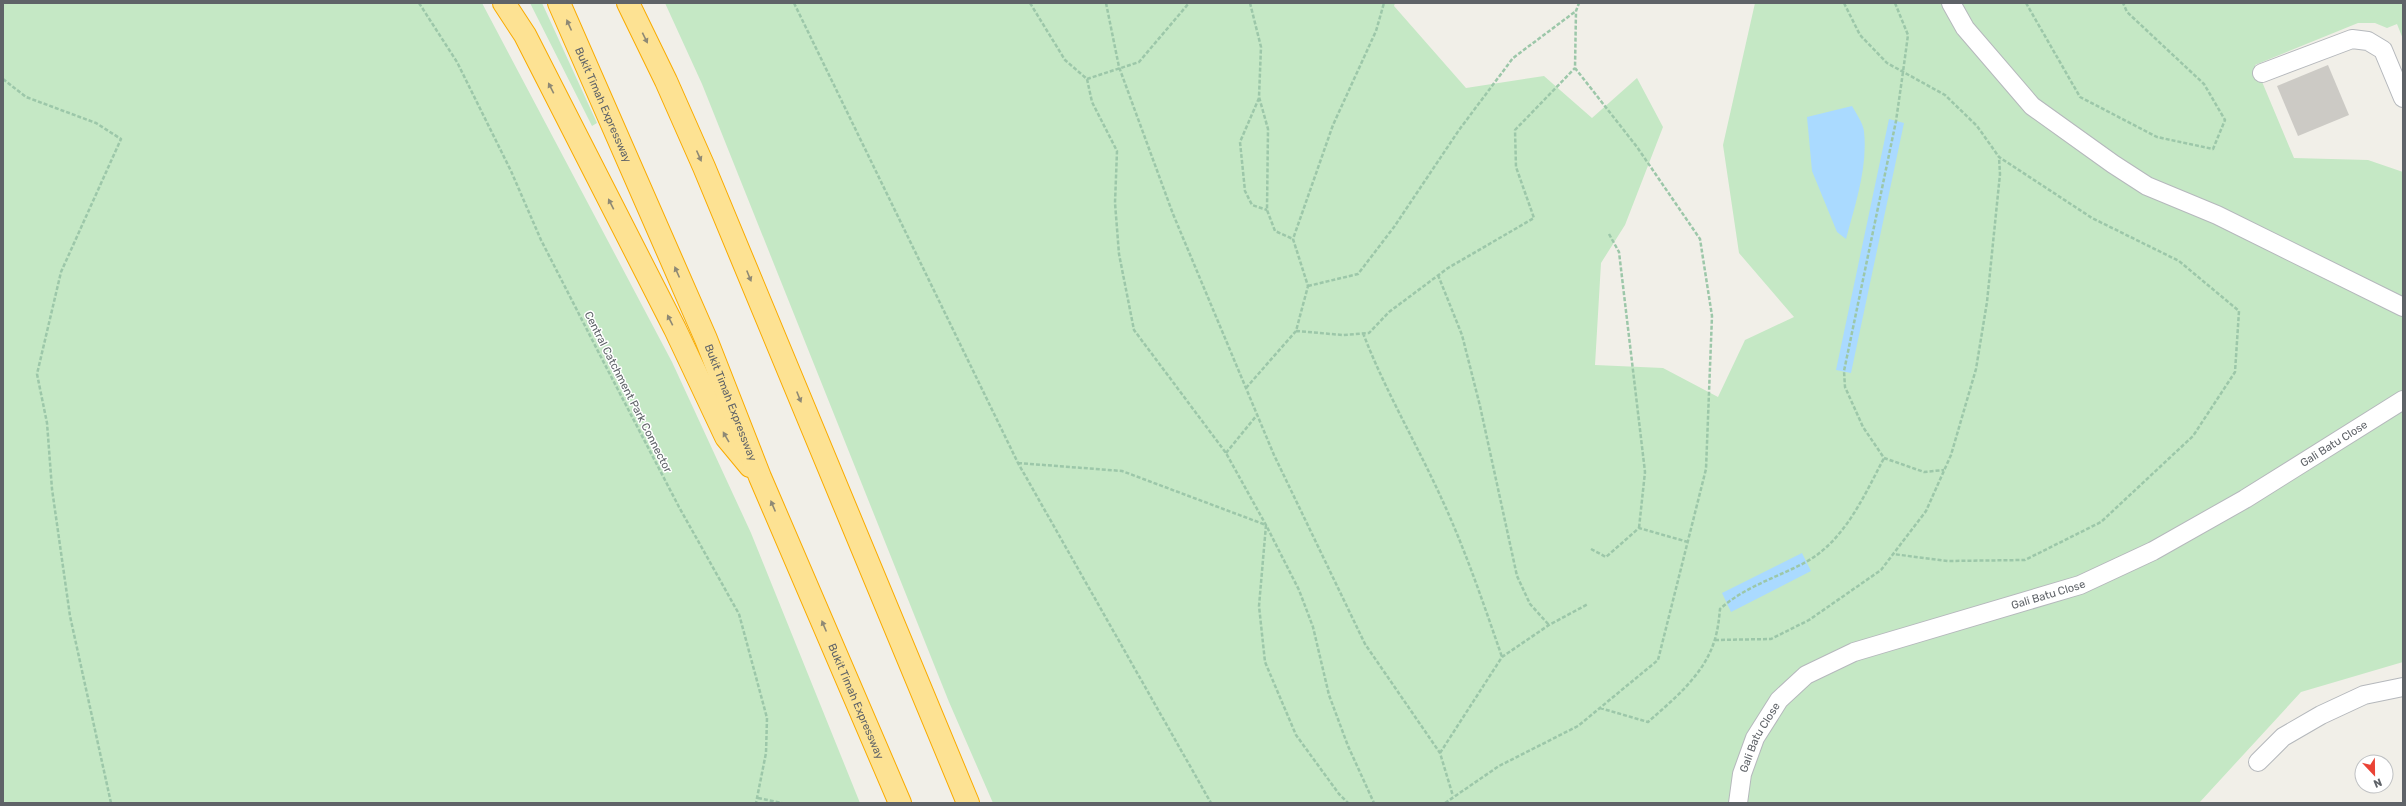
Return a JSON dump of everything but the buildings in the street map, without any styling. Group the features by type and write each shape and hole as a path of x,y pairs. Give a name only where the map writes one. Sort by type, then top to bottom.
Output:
{"highway":[{"path":"504,3 524,36 671,322 726,437 738,453 760,477"},
{"name":"Bukit Timah Expressway","path":"559,3 706,339 760,477 900,803"},
{"path":"628,3 666,80 704,167 968,803"}],"street":[{"path":"1951,3 1965,28 2032,106 2113,164 2147,186 2217,215 2403,307"},
{"path":"2262,73 2352,39 2368,41 2383,50 2403,98"},
{"name":"Gali Batu Close","path":"1738,803 1742,774 1755,738 1779,700 1806,674 1854,652 2080,585 2153,551 2238,502 2403,400"},
{"path":"2258,762 2283,737 2321,715 2364,695 2403,687"}],"path":[{"name":"Central Catchment Park Connector","path":"419,3 457,62 511,171 541,240 594,345 679,507 739,614 767,718 766,753 756,803"},
{"path":"794,3 1018,463 1211,803"},
{"path":"1030,3 1065,60 1088,79 1092,102 1116,151 1115,202 1119,254 1134,330 1226,453 1266,525 1299,590 1313,627 1329,695 1348,746 1374,803"},
{"path":"1106,3 1119,67 1173,214 1274,455 1365,644 1440,753 1453,796"},
{"path":"1088,79 1119,67 1139,62 1189,3"},
{"path":"1250,3 1261,47 1259,97 1268,129 1267,210 1275,231 1293,239"},
{"path":"1246,388 1296,330 1308,286 1293,239 1333,125 1376,31 1384,3"},
{"path":"1445,803 1453,796 1499,766 1578,726 1658,660 1706,470 1712,316 1700,240 1637,147 1575,68 1576,11 1578,3"},
{"path":"1844,3 1860,35 1887,64 1945,95 1977,126 1999,157 2092,218 2179,261 2239,311 2235,372 2193,436 2101,522 2025,560 1948,561 1893,554"},
{"path":"1895,3 1908,35 1896,121 1844,371 1845,387 1863,428 1884,458 1924,472 1944,470"},
{"path":"2026,3 2080,96 2157,137 2213,149 2225,120 2204,84 2127,12 2123,3"},
{"path":"1308,286 1358,274 1394,227 1459,130 1513,58 1576,11"},
{"path":"1296,330 1343,335 1369,333 1389,312 1438,275 1534,218 1516,167 1515,130 1575,68"},
{"path":"3,79 26,97 96,123 121,139 61,272 37,374 47,423 52,489 70,616 111,803"},
{"path":"1259,97 1245,126 1240,142 1245,192 1252,205 1267,210"},
{"path":"1715,640 1771,639 1809,620 1881,570 1926,511 1951,455 1976,369 1987,302 2000,174 1999,157"},
{"path":"1591,549 1606,558 1639,528 1645,472 1619,252 1609,234"},
{"path":"1438,275 1462,335 1480,406 1517,576 1530,604 1549,625"},
{"path":"1363,333 1378,372 1439,493 1477,586 1502,658"},
{"path":"1226,453 1257,415"},
{"path":"1600,708 1648,722 1688,686 1710,652 1715,640 1720,609 1727,603 1818,554 1846,526 1884,458"},
{"path":"1018,463 1122,471 1266,525"},
{"path":"1266,525 1259,606 1265,662 1296,734 1339,794 1348,803"},
{"path":"1639,528 1688,542"},
{"path":"1440,753 1502,658 1549,625 1588,604"},
{"path":"758,798 782,803"}],"green space":[{"path":"3,3 482,3 672,362 751,533 860,803 3,803"},
{"path":"530,3 542,3 597,123 592,126"},
{"path":"665,3 1395,3 1394,6 1466,88 1544,76 1592,118 1637,78 1663,127 1625,225 1601,263 1595,365 1663,368 1718,397 1745,340 1794,317 1739,253 1723,145 1755,3 2403,3 2403,39 2397,24 2387,28 2375,23 2358,23 2255,65 2294,158 2368,160 2403,172 2403,662 2301,692 2199,803 993,803 949,702 702,84"}],"water":[{"path":"1852,106 1864,131 1865,145 1860,186 1846,239 1837,232 1812,171 1807,117"},
{"path":"1889,119 1904,123 1851,373 1836,370"},
{"path":"1802,553 1811,571 1731,612 1722,593"}]}
